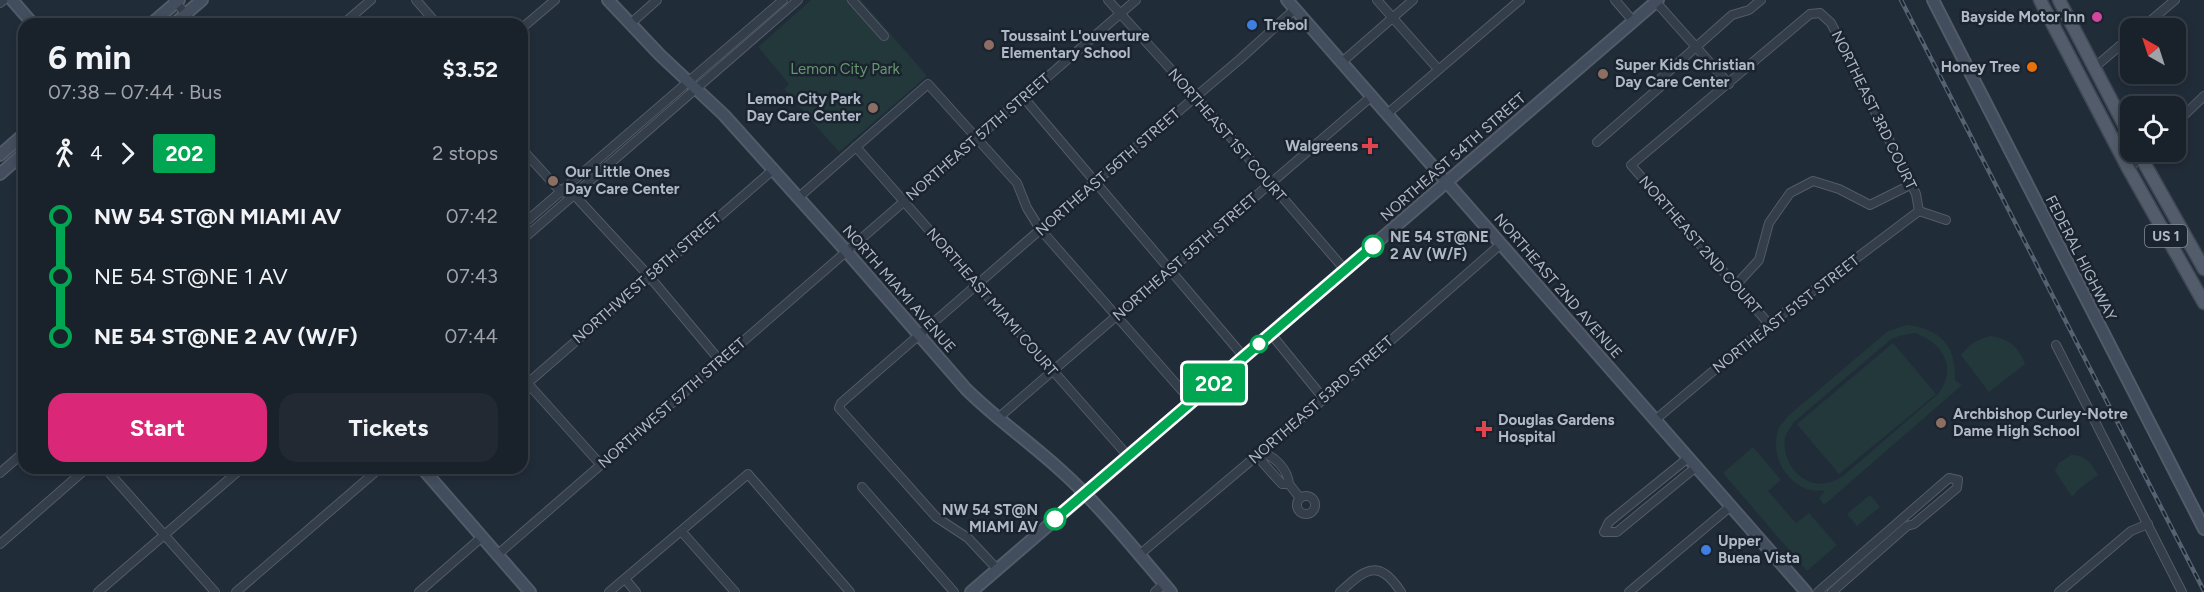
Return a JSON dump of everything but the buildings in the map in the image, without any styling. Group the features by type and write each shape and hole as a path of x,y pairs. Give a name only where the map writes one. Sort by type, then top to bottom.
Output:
{"main road":[{"path":"12,0 28,18"},
{"path":"181,18 201,0"},
{"name":"NORTH MIAMI AVENUE","path":"608,0 724,115 774,169 966,389 1057,467 1168,588"},
{"name":"FEDERAL HIGHWAY","path":"1933,0 2204,529"},
{"name":"US 1","path":"2040,0 2128,168 2204,303"},
{"path":"2059,0 2120,116"},
{"path":"158,18 176,1"},
{"name":"NORTHEAST 54TH STREET","path":"971,592 1657,1"},
{"name":"NORTHEAST 2ND AVENUE","path":"1291,3 1805,591"},
{"path":"0,154 18,139"},
{"path":"0,174 18,158"},
{"name":"US 1","path":"2147,162 2204,269"},
{"path":"428,474 530,592"}],"street":[{"path":"0,3 3,0"},
{"path":"350,18 371,0"},
{"path":"528,23 555,0"},
{"path":"630,24 657,0"},
{"path":"528,235 574,195 783,0"},
{"path":"528,220 798,0"},
{"path":"852,0 884,36"},
{"name":"NORTHEAST 1ST COURT","path":"1108,0 1196,97 1345,270"},
{"name":"NORTHEAST 57TH STREET","path":"847,252 1136,0"},
{"path":"1377,0 1438,69"},
{"path":"1342,62 1413,0"},
{"path":"1387,114 1520,0"},
{"path":"1615,0 1633,21"},
{"path":"1598,141 1660,87 1660,79 1732,15 1749,10 1761,0"},
{"path":"2154,18 2175,0"},
{"path":"176,1 189,18"},
{"path":"1657,1 1729,84"},
{"path":"421,2 433,18"},
{"name":"NORTHEAST 56TH STREET","path":"997,569 968,538 936,517 839,408 841,403 1040,229 1196,97 1291,3"},
{"name":"NORTHEAST 3RD COURT","path":"1729,84 1810,14 1820,13 1831,23 1916,194 1919,211"},
{"path":"2095,67 2120,46"},
{"path":"799,197 928,84 1017,183 1027,208 1040,229 1192,402"},
{"name":"NORTHEAST 2ND COURT","path":"1729,84 1631,165 1769,324"},
{"name":"NORTHEAST 55TH STREET","path":"998,418 1372,96"},
{"path":"2186,115 2204,96"},
{"path":"1024,98 1244,357"},
{"path":"2186,117 2204,103"},
{"name":"NORTHEAST MIAMI COURT","path":"856,147 1128,456"},
{"path":"528,156 561,192 574,195 649,276 722,362"},
{"path":"2128,168 2134,162"},
{"name":"NORTHWEST 58TH STREET","path":"528,380 774,169"},
{"path":"1735,286 1759,260 1769,223 1790,193 1813,181 1839,189 1870,205 1910,185"},
{"path":"1919,211 1946,220"},
{"name":"NORTHEAST 51ST STREET","path":"1655,420 1769,324 1919,211"},
{"name":"NORTHEAST 53RD STREET","path":"1139,555 1324,399 1501,244"},
{"name":"NORTHWEST 57TH STREET","path":"497,555 847,252"},
{"path":"1271,334 1324,399"},
{"path":"2056,345 2182,592"},
{"path":"528,387 601,465"},
{"path":"1261,452 1263,463 1282,484 1289,484 1300,498"},
{"path":"0,473 18,457"},
{"path":"1692,462 1631,521 1617,532 1604,532 1609,522 1692,462"},
{"path":"0,544 80,474"},
{"path":"110,474 215,592"},
{"path":"98,592 235,474"},
{"path":"236,592 373,474"},
{"path":"609,592 748,474 850,592"},
{"path":"1818,592 1949,478 1958,480 1957,488 1914,525 1907,526 1832,592"},
{"path":"862,487 954,592"},
{"path":"1629,592 1731,506"},
{"path":"1623,511 1631,521"},
{"path":"2059,592 2131,531 2148,524"},
{"path":"682,531 735,592"},
{"path":"419,592 482,537"},
{"path":"1340,592 1362,573 1374,570 1385,573 1401,592"},
{"path":"625,579 636,592"},
{"path":"1155,592 1168,588"}],"green space":[{"name":"Lemon City Park","path":"811,0 861,0 927,76 839,152 784,89 789,84 758,47"},
{"path":"1907,325 1929,330 1937,335 1949,348 1953,357 1955,380 1962,385 1824,505 1819,498 1825,491 1802,487 1781,466 1776,447 1779,428 1788,416 1888,331","holes":["1915,333 1925,337 1940,350 1947,366 1947,375 1938,394 1843,476 1821,484 1804,479 1796,473 1787,457 1785,447 1786,436 1794,422 1890,340"]},
{"path":"1991,336 2012,344 2025,364 1989,392 1961,355 1974,342"},
{"path":"1893,343 1936,394 1839,474 1797,424"},
{"path":"1753,447 1781,480 1768,491 1796,523 1809,513 1837,545 1807,571 1723,473"},
{"path":"2071,455 2081,456 2088,460 2098,475 2072,497 2055,471 2059,463"},
{"path":"1870,495 1880,507 1857,526 1847,514"}],"railway":[{"path":"1901,0 2204,591"}],"bus line":[{"name":"202","path":"1055,519 1373,246"}],"place":[{"name":"Bayside Motor Inn","path":"2097,17"},
{"name":"Trebol","path":"1252,25"},
{"name":"Toussaint L'ouverture Elementary School","path":"989,45"},
{"name":"Honey Tree","path":"2032,67"},
{"name":"Super Kids Christian Day Care Center","path":"1603,74"},
{"name":"Lemon City Park Day Care Center","path":"873,108"},
{"name":"Walgreens","path":"1370,146"},
{"name":"Our Little Ones Day Care Center","path":"553,181"},
{"name":"NE 54 ST@NE 2 AV (W/F)","path":"1373,246"},
{"name":"Archbishop Curley-Notre Dame High School","path":"1941,423"},
{"name":"Douglas Gardens Hospital","path":"1484,429"},
{"name":"NW 54 ST@N MIAMI AV","path":"1055,519"},
{"name":"Upper Buena Vista","path":"1706,550"}]}
